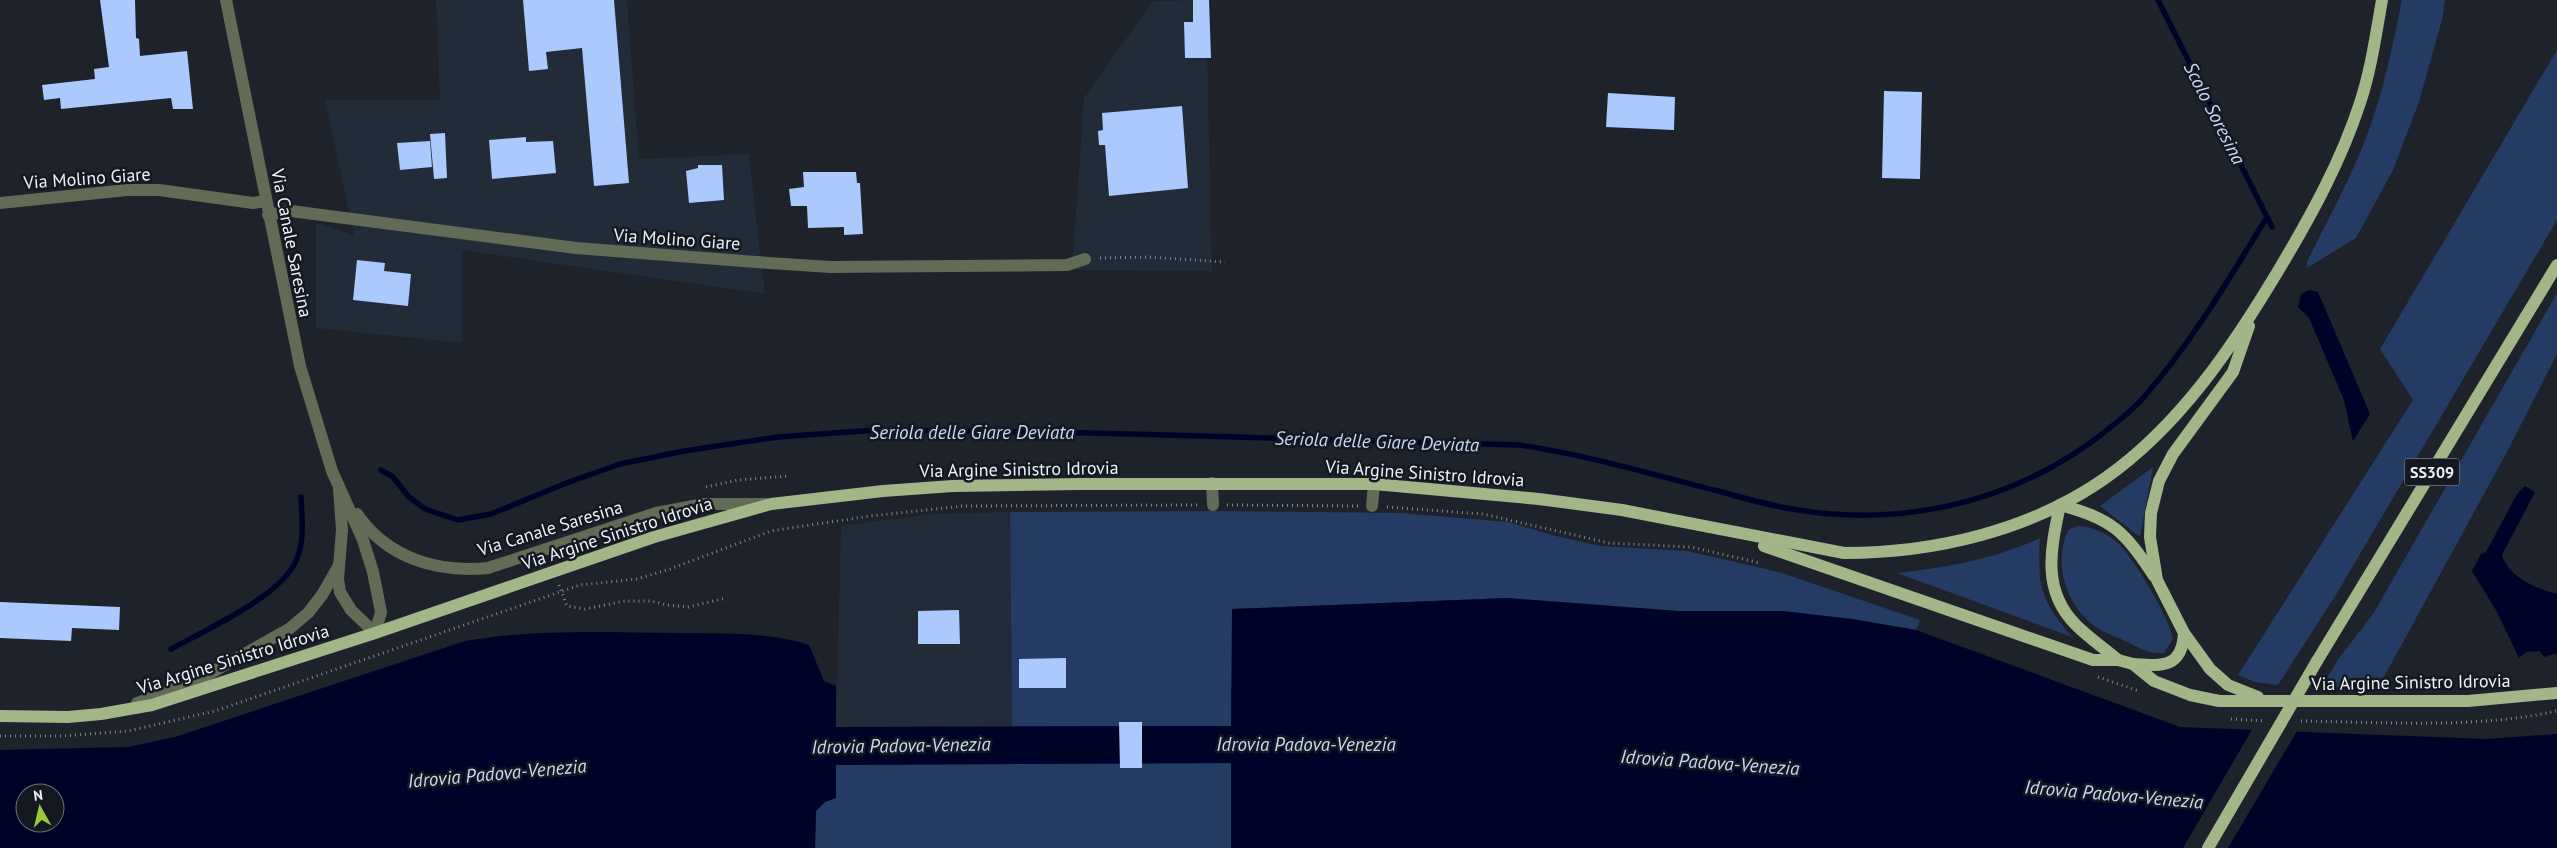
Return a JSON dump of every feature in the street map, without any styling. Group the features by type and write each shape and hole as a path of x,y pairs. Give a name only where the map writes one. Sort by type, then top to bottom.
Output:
{"main road":[{"path":"2118,660 2075,625 2056,593 2050,552 2060,505 2104,479 2146,445 2204,381 2254,312 2323,192 2360,103 2382,0"},
{"name":"SS309","path":"2208,848 2317,661 2557,265"},
{"path":"2157,580 2150,538 2151,513 2159,481 2173,454 2233,372 2254,312"},
{"name":"Via Argine Sinistro Idrovia","path":"0,716 101,714 152,705 188,696 654,537 771,504 883,491 953,486 1212,483 1374,484 1540,499 1622,510 1821,550 1880,553 1942,545 1973,538 2060,505"},
{"path":"2060,505 2087,512 2111,524 2132,543 2157,580 2184,633 2210,669 2228,685 2265,700"},
{"path":"1713,529 2093,660 2118,660 2133,664 2161,666 2168,664 2180,652 2184,633"},
{"name":"Via Argine Sinistro Idrovia","path":"2133,664 2154,681 2190,695 2219,701 2448,701 2511,698 2557,693"}],"street":[{"name":"Via Canale Saresina","path":"226,0 300,366 332,471 363,540 373,572 381,612 375,633 351,610 339,585 342,530 339,489"},
{"name":"Via Molino Giare","path":"0,203 127,190 166,191 253,203 266,201"},
{"name":"Via Molino Giare","path":"268,215 291,211 576,248 830,267 1067,265 1085,259"},
{"path":"1212,483 1213,505"},
{"path":"1372,506 1374,484"},
{"name":"Via Canale Saresina","path":"339,489 362,522 374,535 396,552 434,567 459,570 488,568 656,513 704,504 771,504"},
{"name":"Via Canale Saresina","path":"101,714 152,699 200,679 280,634 308,612 322,596 339,564"}],"path":[{"path":"1085,259 1148,257 1225,262"},
{"path":"703,487 738,480 788,476"},
{"path":"0,736 62,736 128,731 215,711 580,585 637,578 670,569 771,531 870,516 963,506 1372,506 1483,514 1609,543 1691,547 1762,564"},
{"path":"562,592 567,606 585,609 626,601 651,601 688,607 726,598"},
{"path":"2090,674 2146,694"},
{"path":"2299,721 2468,721 2503,719 2557,711"},
{"path":"2227,718 2269,720"}],"shaded area":[{"path":"436,0 627,0 639,159 749,154 765,294 462,250 462,343 316,328 316,223 354,235 325,100 440,100"},
{"path":"1206,0 1212,271 1072,270 1084,98 1153,1"},
{"path":"2402,0 2445,0 2443,16 2419,102 2393,170 2356,238 2307,268 2307,262 2344,188 2375,112"},
{"path":"2557,50 2557,220 2337,593 2278,685 2255,682 2238,675 2413,400 2380,349"},
{"path":"2557,293 2557,354 2507,452 2379,686 2321,688 2339,658 2373,614"},
{"path":"2153,467 2140,537 2100,506"},
{"path":"1214,511 1401,513 1508,522 1600,546 1687,551 1779,572 1920,620 1916,630 1852,619 1782,611 1678,611 1508,598 1232,609 1232,726 1012,726 1010,512"},
{"path":"1010,512 1012,726 836,727 841,526 933,514"},
{"path":"2077,526 2095,529 2112,538 2121,546 2135,565 2152,591 2170,629 2173,639 2164,653 2153,653 2144,650 2103,631 2091,623 2074,603 2064,580 2062,555 2068,530"},
{"path":"2040,538 2039,569 2043,592 2047,603 2072,637 1897,573 1988,557"},
{"path":"1231,763 1231,848 815,848 816,811 825,802 836,797 836,765"}],"water":[{"path":"2309,290 2318,292 2370,414 2353,441 2344,400 2309,318 2298,307 2301,294"},
{"path":"2525,486 2535,492 2502,555 2510,570 2524,581 2557,594 2557,653 2544,657 2540,651 2526,652 2519,658 2497,612 2472,571 2481,554 2486,552 2517,494"},
{"name":"Idrovia Padova-Venezia","path":"1508,598 1678,611 1782,611 1852,619 1916,630 2180,727 2486,739 2557,734 2557,848 1231,848 1231,763 836,765 836,798 825,802 816,811 815,848 0,848 0,750 128,747 175,737 465,641 491,637 595,632 742,634 776,637 809,645 824,681 836,686 836,727 1231,726 1232,609"}],"pier":[{"path":"2253,728 2297,731 2228,848 2183,848"}],"building":[{"path":"100,0 135,0 136,38 139,39 140,56 187,51 193,109 173,109 171,98 61,109 60,98 44,100 42,85 95,79 94,69 109,67"},
{"path":"523,0 614,0 629,183 594,186 582,48 546,52 548,69 529,71"},
{"path":"1193,0 1209,0 1211,58 1185,58 1184,22 1193,22"},
{"path":"1884,91 1922,92 1920,179 1882,178"},
{"path":"1608,93 1675,97 1674,130 1606,127"},
{"path":"1182,106 1188,188 1109,196 1105,145 1099,145 1098,131 1103,130 1102,113"},
{"path":"445,133 447,178 434,179 430,134"},
{"path":"526,137 526,142 553,141 556,173 492,179 489,140"},
{"path":"430,141 432,167 400,170 397,143"},
{"path":"698,165 722,165 724,200 689,203 686,171 698,168"},
{"path":"803,172 856,172 857,183 860,183 863,234 844,235 844,227 808,228 807,206 791,206 789,189 804,187"},
{"path":"357,260 385,263 384,271 411,274 408,306 353,300"},
{"path":"0,602 120,607 119,630 72,628 71,641 0,638"},
{"path":"959,610 960,644 918,644 918,611"},
{"path":"1066,658 1066,688 1019,688 1019,659"},
{"path":"1119,722 1142,722 1142,768 1120,768"}],"waterway":[{"name":"Scolo Soresina","path":"2158,0 2272,227"},
{"name":"Seriola delle Giare Deviata","path":"381,470 393,477 408,496 425,509 458,520 491,514 569,482 620,464 684,451 778,437 876,430 1095,433 1519,445 1596,460 1786,508 1826,514 1867,515 1906,513 1945,507 1983,497 2020,483 2056,465 2090,443 2118,421 2144,397 2162,376 2209,310 2267,217"},
{"name":"Seriola delle Giare Deviata","path":"171,649 259,599 288,574 296,561 301,546 301,497"}]}
